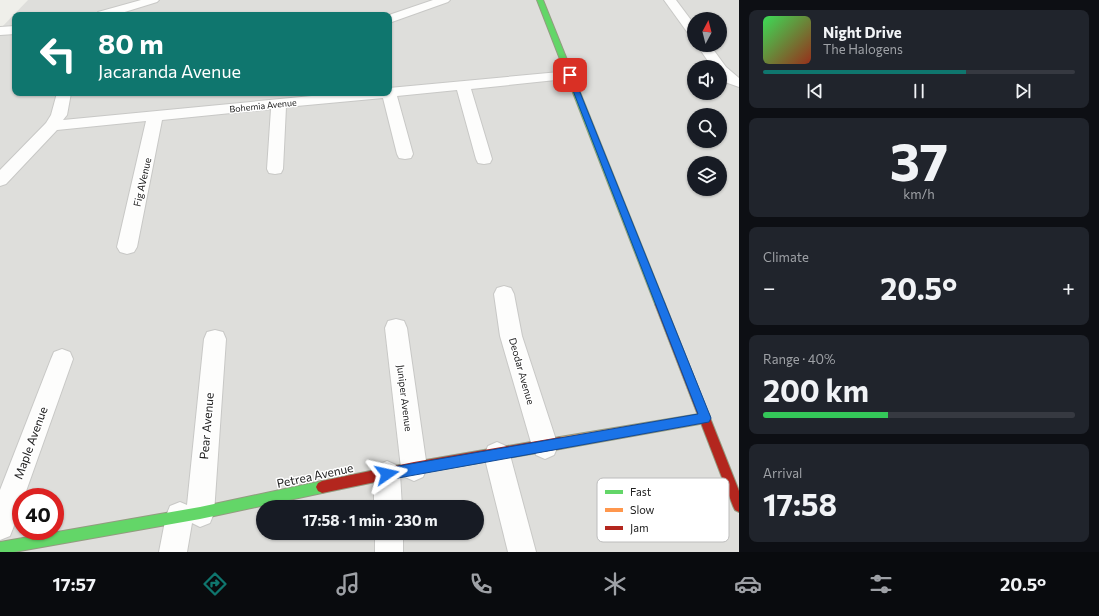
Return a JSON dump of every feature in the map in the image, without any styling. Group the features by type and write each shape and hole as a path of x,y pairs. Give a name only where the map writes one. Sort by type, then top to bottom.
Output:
{"street":[{"path":"112,12 153,0"},
{"path":"392,18 444,0"},
{"path":"540,0 728,478"},
{"path":"670,0 687,23"},
{"path":"0,31 12,30"},
{"name":"Bohemia Avenue","path":"392,93 570,75"},
{"path":"727,76 739,84"},
{"path":"463,86 484,159"},
{"path":"0,180 52,126 59,115 63,96"},
{"name":"Bohemia Avenue","path":"52,126 155,116 273,101 346,96"},
{"path":"390,96 405,154"},
{"path":"273,101 275,169"},
{"name":"Fig AVenue","path":"126,247 155,116"},
{"name":"Deodar Avenue","path":"504,294 511,336 545,446"},
{"name":"Juniper Avenue","path":"396,328 414,468"},
{"name":"Pear Avenue","path":"173,552 190,514 215,339"},
{"name":"Maple Avenue","path":"0,526 62,359"},
{"name":"Petrea Avenue","path":"0,548 190,514 414,468 705,418"},
{"path":"497,454 522,552"},
{"path":"387,474 388,500"},
{"path":"729,480 739,506"},
{"path":"389,540 390,552"}],"shaded area":[{"path":"28,0 739,0 739,552 0,552 0,29 12,17 12,96 392,96 392,12 16,12"}],"traffic: fast":[{"path":"540,0 660,304"},
{"path":"0,548 200,513 322,487"}],"traffic: slow":[{"path":"560,443 705,418"}],"traffic: jam":[{"path":"660,304 728,478"},
{"path":"322,487 414,468 560,443"},
{"path":"729,480 739,506"}],"route":[{"path":"387,474 414,468 705,418 570,75"}]}
